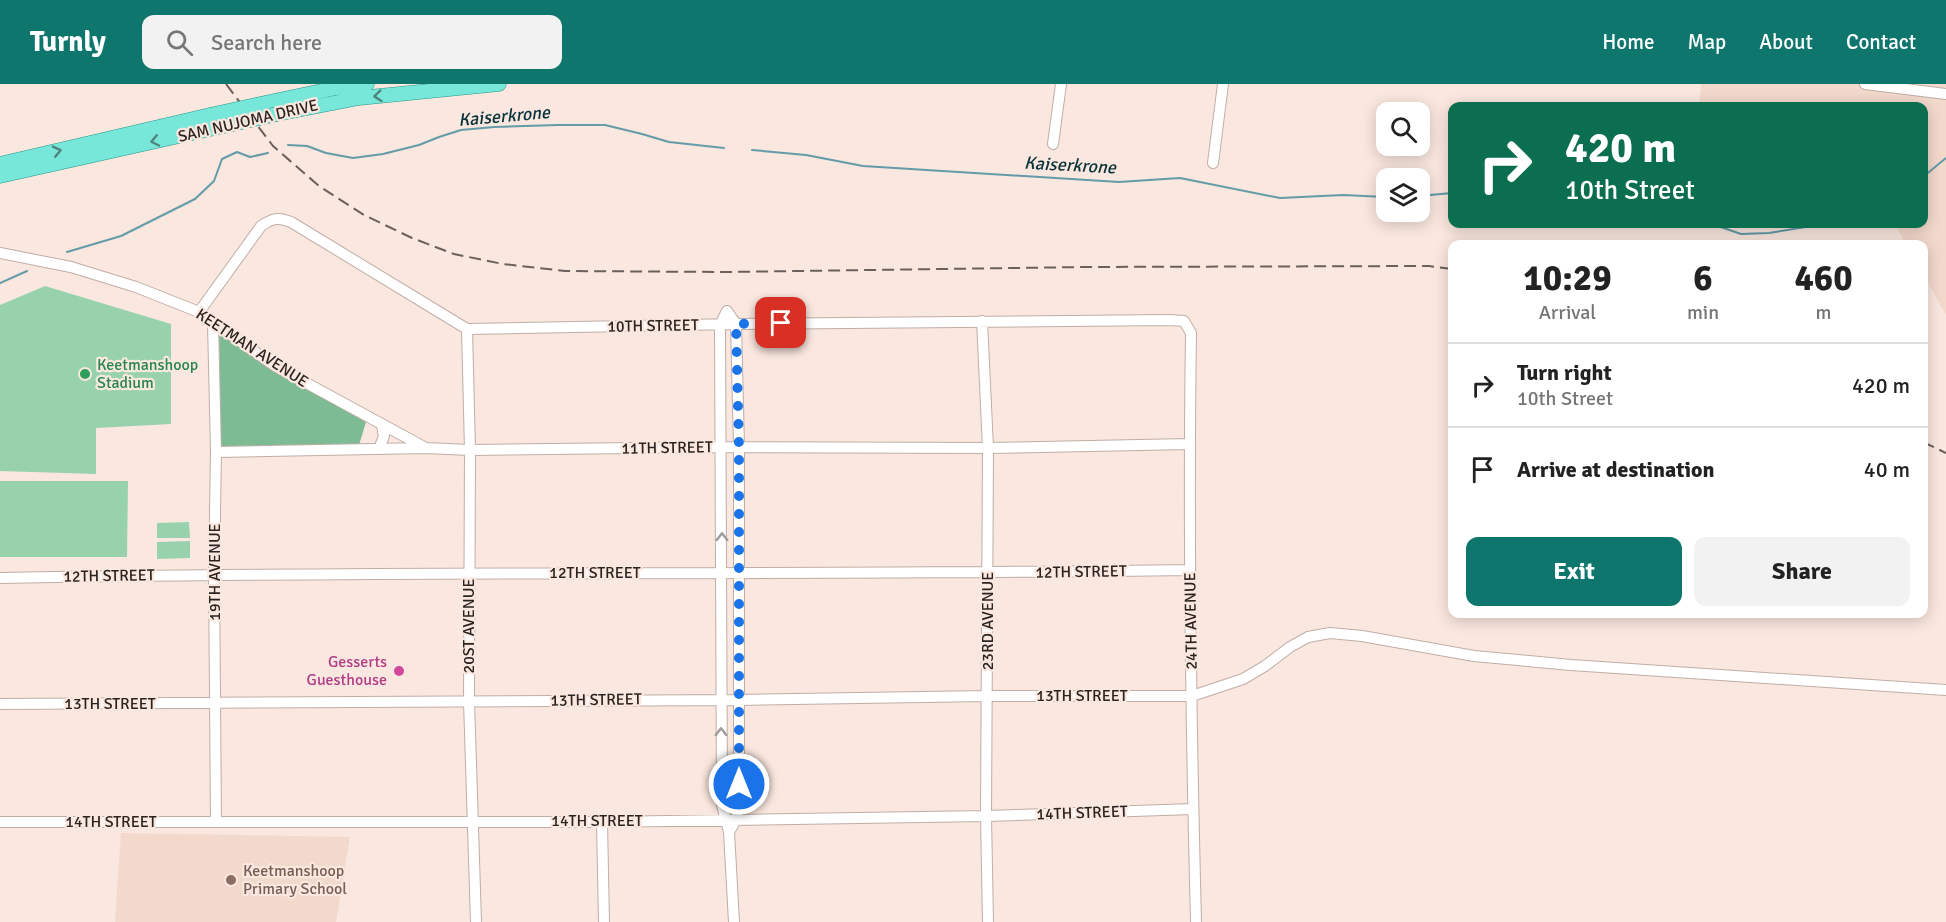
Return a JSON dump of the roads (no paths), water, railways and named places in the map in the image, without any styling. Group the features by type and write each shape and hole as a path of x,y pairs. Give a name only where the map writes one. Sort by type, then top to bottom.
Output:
{"main road":[{"name":"SAM NUJOMA DRIVE","path":"0,164 260,104 336,88 368,84"},
{"name":"SAM NUJOMA DRIVE","path":"0,176 359,98 499,84"}],"street":[{"path":"1053,144 1061,84"},
{"path":"1213,163 1223,84"},
{"path":"1865,84 1910,87 1946,94"},
{"path":"199,312 261,226 271,219 279,218 291,222 468,329"},
{"name":"KEETMAN AVENUE","path":"0,253 70,267 136,287 199,312 275,366 426,448"},
{"name":"10TH STREET","path":"468,329 982,321 1184,321"},
{"name":"23RD AVENUE","path":"982,321 988,448 986,816 988,922"},
{"name":"24TH AVENUE","path":"1184,321 1191,333 1190,570 1196,922"},
{"name":"19TH AVENUE","path":"213,323 216,452 214,574 216,822"},
{"path":"734,922 729,832 731,820 739,806 739,447 736,324"},
{"path":"720,325 722,805 731,820"},
{"name":"20ST AVENUE","path":"468,329 470,701 476,922"},
{"path":"379,449 384,436 382,426"},
{"name":"11TH STREET","path":"216,452 426,448 470,450 722,447 988,448 1189,444"},
{"name":"12TH STREET","path":"0,578 214,574 988,573 1190,570"},
{"name":"13TH STREET","path":"0,704 1192,696 1243,679 1265,666 1290,646 1308,637 1330,633 1362,636 1485,657 1946,690"},
{"name":"14TH STREET","path":"0,822 602,822 986,816 1193,809"},
{"path":"602,822 604,922"}],"waterway":[{"name":"Kaiserkrone","path":"288,145 307,146 326,153 353,158 383,154 419,145 461,130 494,127 605,125 669,142 724,148"},
{"name":"Kaiserkrone","path":"752,150 806,155 863,166 1119,182 1180,178 1280,198 1343,195 1376,197"},
{"name":"Kaiserkrone","path":"67,252 121,236 195,199 214,181 222,159 237,152 250,157 268,153"},
{"name":"Kaiserkrone","path":"1928,173 1946,158"},
{"name":"Kaiserkrone","path":"1430,195 1448,193"},
{"name":"Kaiserkrone","path":"1724,228 1741,234 1769,233 1800,228"},
{"name":"Kaiserkrone","path":"0,283 27,271"}],"railway":[{"path":"226,84 273,146 319,186 364,215 412,238 454,254 503,264 565,271 726,272 1085,267 1429,266 1448,268"},
{"path":"1928,444 1946,453"}],"place":[{"name":"Keetmanshoop Stadium","path":"85,374"},
{"name":"Gesserts Guesthouse","path":"399,671"},
{"name":"Keetmanshoop Primary School","path":"231,880"}]}
